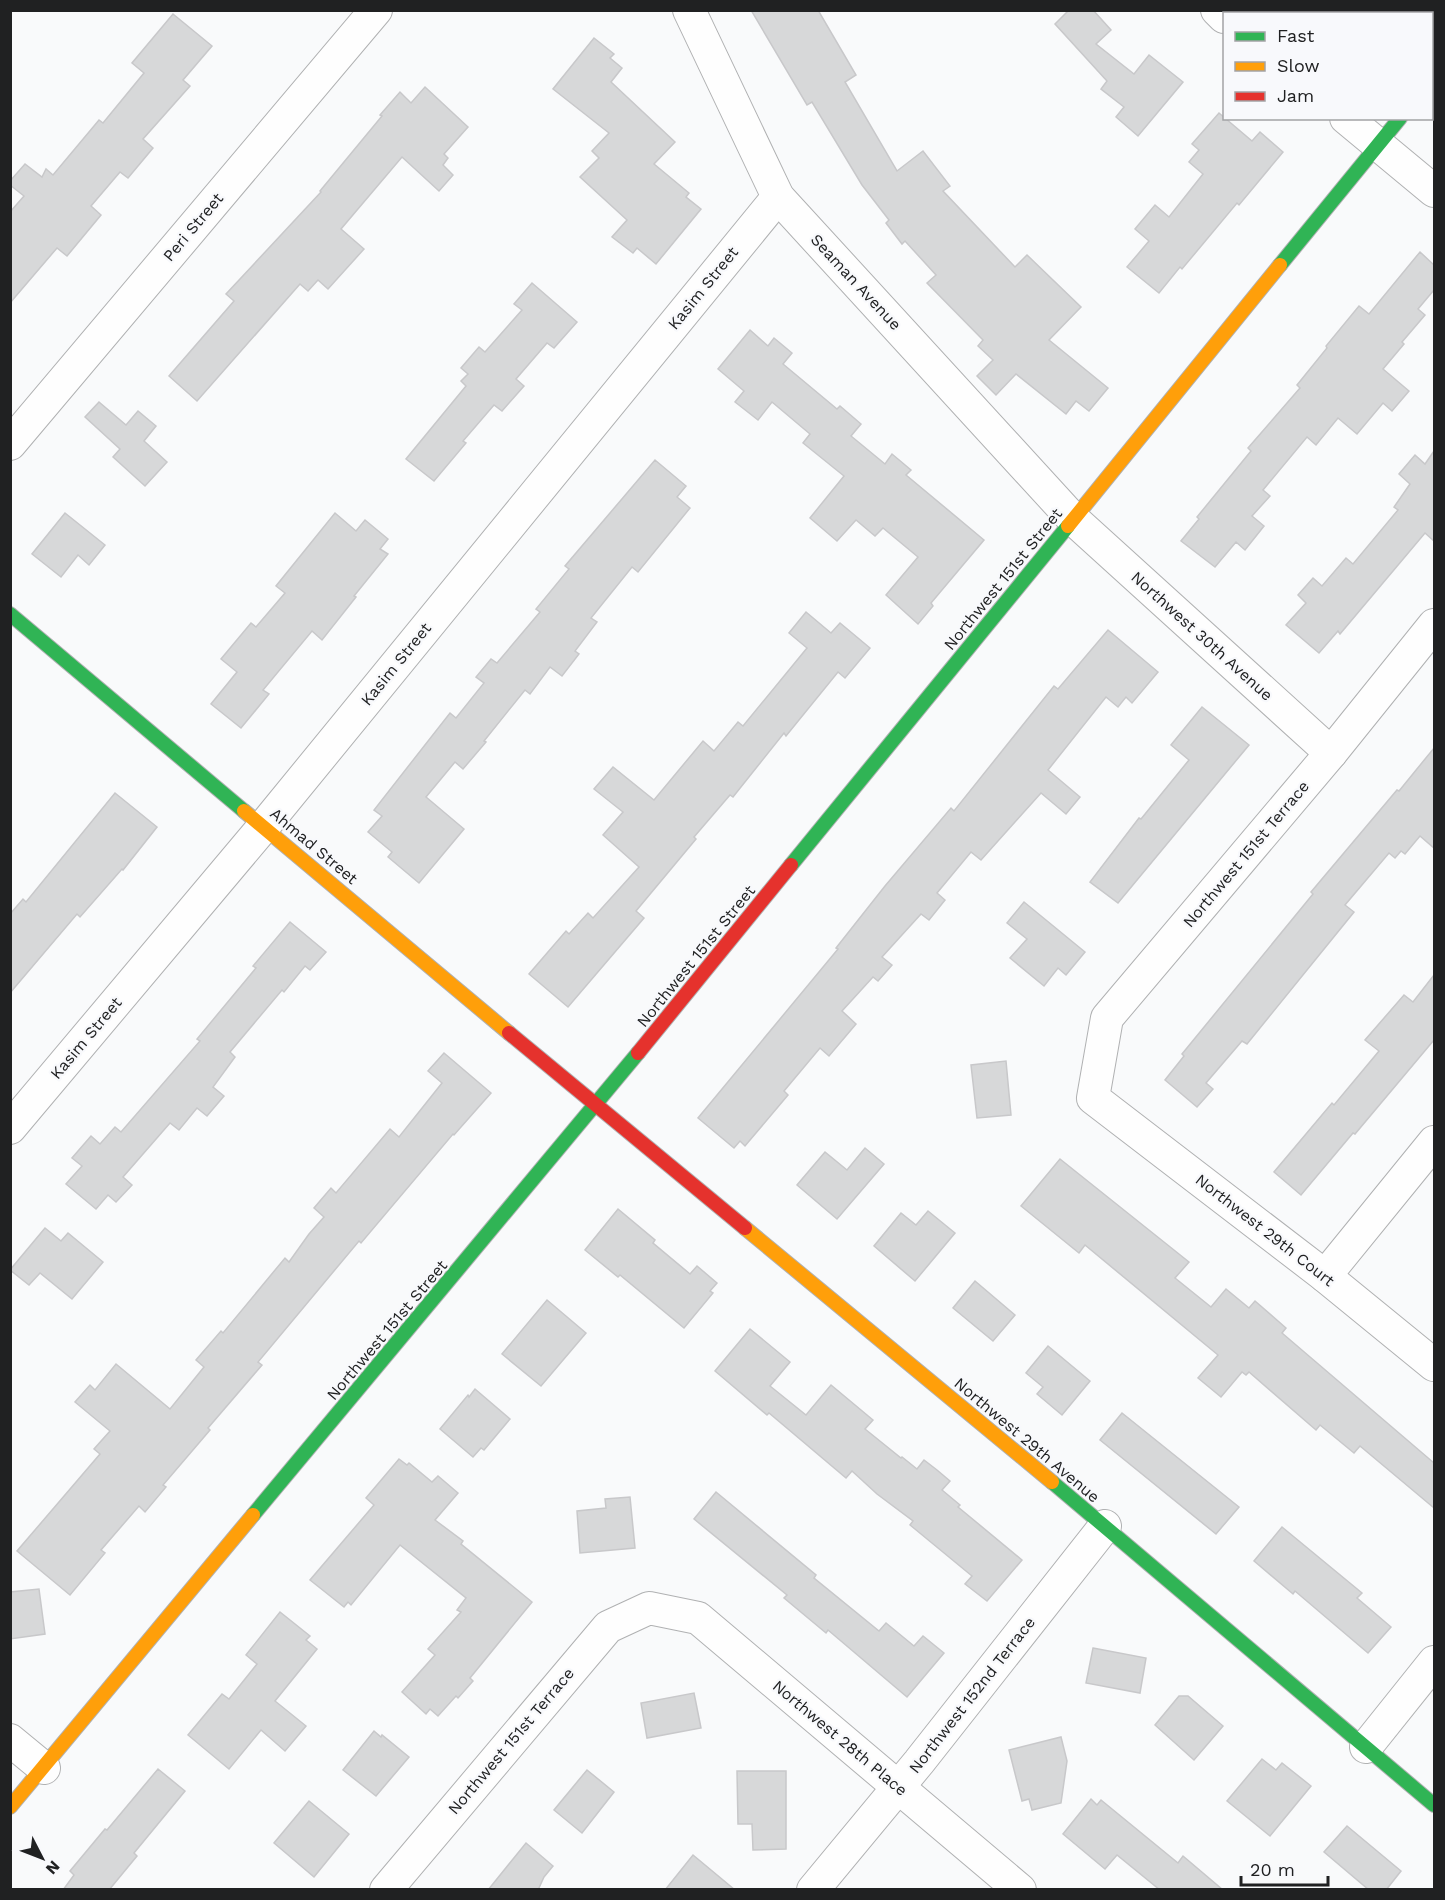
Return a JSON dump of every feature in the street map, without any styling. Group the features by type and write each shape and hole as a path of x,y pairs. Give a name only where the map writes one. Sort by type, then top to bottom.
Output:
{"street":[{"name":"Peri Street","path":"10,444 376,10"},
{"name":"Seaman Avenue","path":"689,10 778,197 1073,519"},
{"path":"1348,120 1434,191"},
{"name":"Northwest 151st Street","path":"10,1808 595,1105 1398,120"},
{"name":"Kasim Street","path":"10,1128 264,825 778,197"},
{"name":"Northwest 30th Avenue","path":"1073,519 1331,753"},
{"name":"Ahmad Street","path":"10,614 595,1105"},
{"name":"Northwest 151st Terrace","path":"1093,1098 1107,1018 1331,753 1434,625"},
{"name":"Northwest 29th Court","path":"1093,1098 1325,1276 1434,1365"},
{"name":"Northwest 29th Avenue","path":"595,1105 1105,1526 1434,1805"},
{"path":"1325,1276 1434,1142"},
{"name":"Northwest 152nd Terrace","path":"813,1890 898,1788 1105,1526"},
{"name":"Northwest 151st Terrace","path":"386,1890 608,1627 649,1608"},
{"name":"Northwest 28th Place","path":"649,1608 698,1618 1020,1890"},
{"path":"1366,1747 1434,1662"},
{"path":"10,1740 44,1768"}],"building":[{"path":"751,10 818,10 856,75 845,82 897,171 923,151 950,186 943,191 1015,267 1027,255 1081,307 1049,340 1108,388 1089,411 1076,401 1066,414 1016,374 996,395 977,376 993,360 978,346 983,340 927,283 936,275 905,241 902,244 886,223 889,220 862,185 812,102 807,105"},
{"path":"1069,10 1093,10 1111,30 1096,44 1134,74 1149,55 1183,82 1138,136 1116,117 1124,107 1101,89 1107,81 1055,24"},
{"path":"173,14 212,46 183,80 190,86 143,139 153,148 128,178 120,172 91,206 101,215 67,256 57,248 10,303 10,212 24,196 10,185 10,181 25,164 42,177 46,169 53,175 99,120 103,123 144,73 132,63"},
{"path":"594,38 614,54 610,58 622,68 611,82 675,142 654,164 689,193 686,197 701,209 656,264 637,248 633,253 612,237 627,220 580,177 599,158 592,151 609,133 553,89"},
{"path":"425,87 468,127 444,154 448,158 443,165 453,175 439,191 402,157 341,229 364,249 328,289 318,280 308,291 300,284 197,401 169,376 234,301 226,294 321,192 400,92 411,103"},
{"path":"1219,113 1223,120 1227,120 1252,141 1260,132 1283,152 1239,205 1237,203 1159,293 1127,267 1149,241 1135,229 1155,205 1169,217 1203,174 1189,162 1199,150 1192,144"},
{"path":"1420,252 1434,265 1434,290 1418,309 1425,315 1383,369 1409,391 1392,411 1383,403 1357,434 1338,418 1316,445 1307,437 1263,490 1270,496 1252,516 1264,526 1245,550 1236,542 1215,567 1181,541 1199,519 1197,517 1251,451 1248,448 1300,388 1297,385 1359,306 1369,314"},
{"path":"532,283 577,322 554,348 547,343 516,379 524,386 502,411 494,405 463,441 466,443 434,481 406,459 466,386 461,381 468,374 461,368 479,347 485,352 522,310 514,304"},
{"path":"750,330 768,346 774,338 792,353 783,364 837,409 840,406 861,424 851,436 885,464 892,454 911,470 906,475 984,540 931,603 933,606 918,624 886,595 918,557 883,528 875,536 856,520 837,541 810,518 844,476 803,443 810,434 772,402 758,420 735,402 744,391 718,369"},
{"path":"99,402 126,425 138,411 156,426 144,441 167,462 145,486 113,457 120,449 85,417"},
{"path":"1434,451 1434,541 1425,533 1340,634 1338,631 1319,653 1286,625 1306,603 1298,595 1313,578 1322,586 1346,558 1353,564 1398,510 1394,507 1410,484 1399,474 1415,455 1425,464"},
{"path":"655,460 686,486 677,497 690,508 638,572 632,567 591,618 597,622 575,651 579,654 562,676 550,667 530,694 525,690 463,769 455,762 426,797 464,829 419,883 388,857 392,852 368,832 382,816 374,810 450,713 456,718 484,683 476,677 491,659 497,663 540,612 536,609 569,569 565,566"},
{"path":"65,513 105,545 89,565 78,555 61,577 32,554"},
{"path":"335,513 356,531 365,520 388,539 380,549 388,554 322,640 312,631 263,690 269,694 241,728 211,704 237,672 221,659 251,623 256,627 285,593 276,586"},
{"path":"806,612 831,633 840,623 870,648 845,678 838,672 786,736 784,733 733,797 730,795 694,837 696,839 636,911 644,918 568,1007 529,974 566,931 569,934 588,913 593,918 639,867 603,835 623,812 594,789 613,767 654,800 703,741 714,751 738,722 743,726 807,648 789,633"},
{"path":"1108,630 1158,672 1132,703 1126,697 1118,707 1106,697 1048,770 1080,797 1066,814 1041,793 981,860 971,852 937,893 945,900 929,920 921,914 882,957 892,965 878,981 873,977 842,1011 856,1024 829,1056 820,1048 784,1091 788,1095 745,1146 740,1141 734,1148 698,1118 838,949 836,948 885,886 951,808 954,811 1054,686 1058,689"},
{"path":"1202,707 1249,745 1118,903 1090,882 1139,818 1141,819 1189,760 1171,745"},
{"path":"1434,748 1434,848 1420,836 1405,854 1401,851 1395,858 1389,853 1345,905 1354,912 1247,1044 1242,1041 1206,1083 1213,1089 1197,1107 1165,1080 1184,1056 1182,1054 1313,894 1311,892"},
{"path":"115,793 157,827 123,870 80,917 77,914 10,993 10,914 23,899 26,902"},
{"path":"1024,902 1085,952 1066,975 1058,968 1044,986 1010,958 1027,939 1007,923"},
{"path":"290,922 326,952 310,970 305,966 230,1052 235,1057 213,1087 224,1096 207,1116 197,1108 179,1130 170,1123 123,1177 132,1185 116,1202 108,1195 96,1209 66,1184 82,1166 72,1158 91,1136 100,1144 115,1127 121,1132 200,1041 197,1039 256,968 253,966"},
{"path":"1434,975 1434,1040 1301,1195 1274,1172 1379,1051 1365,1040 1404,995 1413,1002"},
{"path":"444,1053 491,1093 453,1134 361,1243 359,1241 258,1362 262,1365 163,1485 166,1487 145,1512 139,1506 101,1550 105,1553 70,1595 17,1551 100,1454 94,1449 110,1431 75,1402 90,1385 95,1390 116,1364 170,1409 204,1367 196,1360 221,1331 223,1333 285,1258 289,1262 324,1217 314,1208 331,1188 336,1193 390,1129 399,1137 442,1083 428,1071"},
{"path":"1006,1061 1011,1115 977,1118 971,1065"},
{"path":"865,1148 884,1164 837,1219 797,1185 825,1152 847,1170"},
{"path":"1060,1159 1189,1262 1175,1278 1211,1307 1226,1289 1249,1308 1255,1301 1286,1328 1282,1333 1434,1463 1434,1508 1360,1446 1354,1453 1320,1425 1316,1430 1249,1372 1246,1375 1242,1372 1221,1397 1198,1378 1218,1355 1085,1245 1079,1253 1021,1206"},
{"path":"618,1209 690,1274 697,1266 717,1283 710,1291 713,1293 684,1328 620,1275 618,1277 585,1250"},
{"path":"928,1211 955,1233 915,1281 874,1246 901,1213 916,1225"},
{"path":"45,1228 61,1241 68,1233 103,1262 72,1299 40,1273 29,1285 10,1270"},
{"path":"975,1281 1015,1315 993,1341 953,1308"},
{"path":"547,1300 586,1333 541,1386 502,1354"},
{"path":"750,1329 790,1362 770,1386 806,1415 831,1385 873,1420 865,1429 917,1469 924,1460 950,1481 942,1490 960,1505 958,1507 1022,1560 987,1601 965,1584 972,1576 910,1525 913,1521 877,1494 852,1471 846,1478 715,1371"},
{"path":"1048,1346 1090,1381 1062,1415 1037,1394 1043,1387 1026,1373"},
{"path":"475,1389 510,1419 484,1450 481,1448 473,1457 440,1429"},
{"path":"1122,1413 1239,1507 1216,1534 1100,1440"},
{"path":"399,1459 407,1465 409,1463 432,1482 438,1476 458,1493 435,1520 463,1541 461,1544 532,1602 470,1678 473,1681 438,1716 430,1709 426,1714 402,1692 435,1655 428,1649 461,1612 457,1610 466,1598 400,1545 351,1605 348,1602 344,1607 310,1580 374,1505 366,1498"},
{"path":"716,1492 816,1575 814,1578 879,1631 886,1623 914,1646 923,1636 944,1653 907,1697 828,1630 826,1633 784,1598 787,1595 694,1519"},
{"path":"630,1497 635,1548 580,1553 577,1511 606,1508 605,1499"},
{"path":"1282,1527 1362,1593 1357,1598 1391,1627 1368,1653 1295,1591 1293,1594 1254,1561"},
{"path":"39,1589 45,1634 10,1639 10,1592"},
{"path":"280,1612 310,1636 306,1640 317,1649 275,1701 306,1726 285,1751 261,1730 229,1769 188,1735 222,1694 229,1699 257,1664 246,1655"},
{"path":"1093,1648 1146,1658 1140,1693 1086,1683"},
{"path":"694,1693 701,1728 647,1738 641,1703"},
{"path":"1179,1696 1188,1696 1223,1726 1194,1760 1155,1725"},
{"path":"374,1731 409,1757 376,1796 343,1770"},
{"path":"1061,1737 1067,1761 1061,1803 1032,1810 1029,1799 1022,1801 1009,1750"},
{"path":"1262,1759 1276,1770 1282,1763 1311,1786 1270,1836 1227,1801"},
{"path":"158,1769 185,1791 134,1853 137,1856 109,1890 63,1890 74,1875 70,1871"},
{"path":"587,1770 614,1792 582,1833 554,1810"},
{"path":"737,1771 786,1771 786,1849 753,1850 752,1824 738,1824"},
{"path":"1091,1799 1097,1805 1101,1800 1178,1863 1183,1856 1223,1890 1160,1890 1117,1855 1105,1869 1063,1834"},
{"path":"309,1801 349,1834 314,1877 274,1843"},
{"path":"1347,1826 1401,1871 1386,1890 1369,1890 1324,1852"},
{"path":"526,1843 553,1866 544,1877 538,1890 488,1890"},
{"path":"693,1855 735,1890 665,1890"}],"traffic: fast":[{"path":"1280,265 1398,120"},
{"path":"791,865 1068,526"},
{"path":"10,614 244,811"},
{"path":"253,1515 638,1053"},
{"path":"1052,1482 1434,1805"}],"traffic: slow":[{"path":"1068,526 1280,265"},
{"path":"244,811 509,1033"},
{"path":"745,1228 1052,1482"},
{"path":"10,1807 253,1515"}],"traffic: jam":[{"path":"638,1053 791,865"},
{"path":"509,1033 745,1228"}]}
